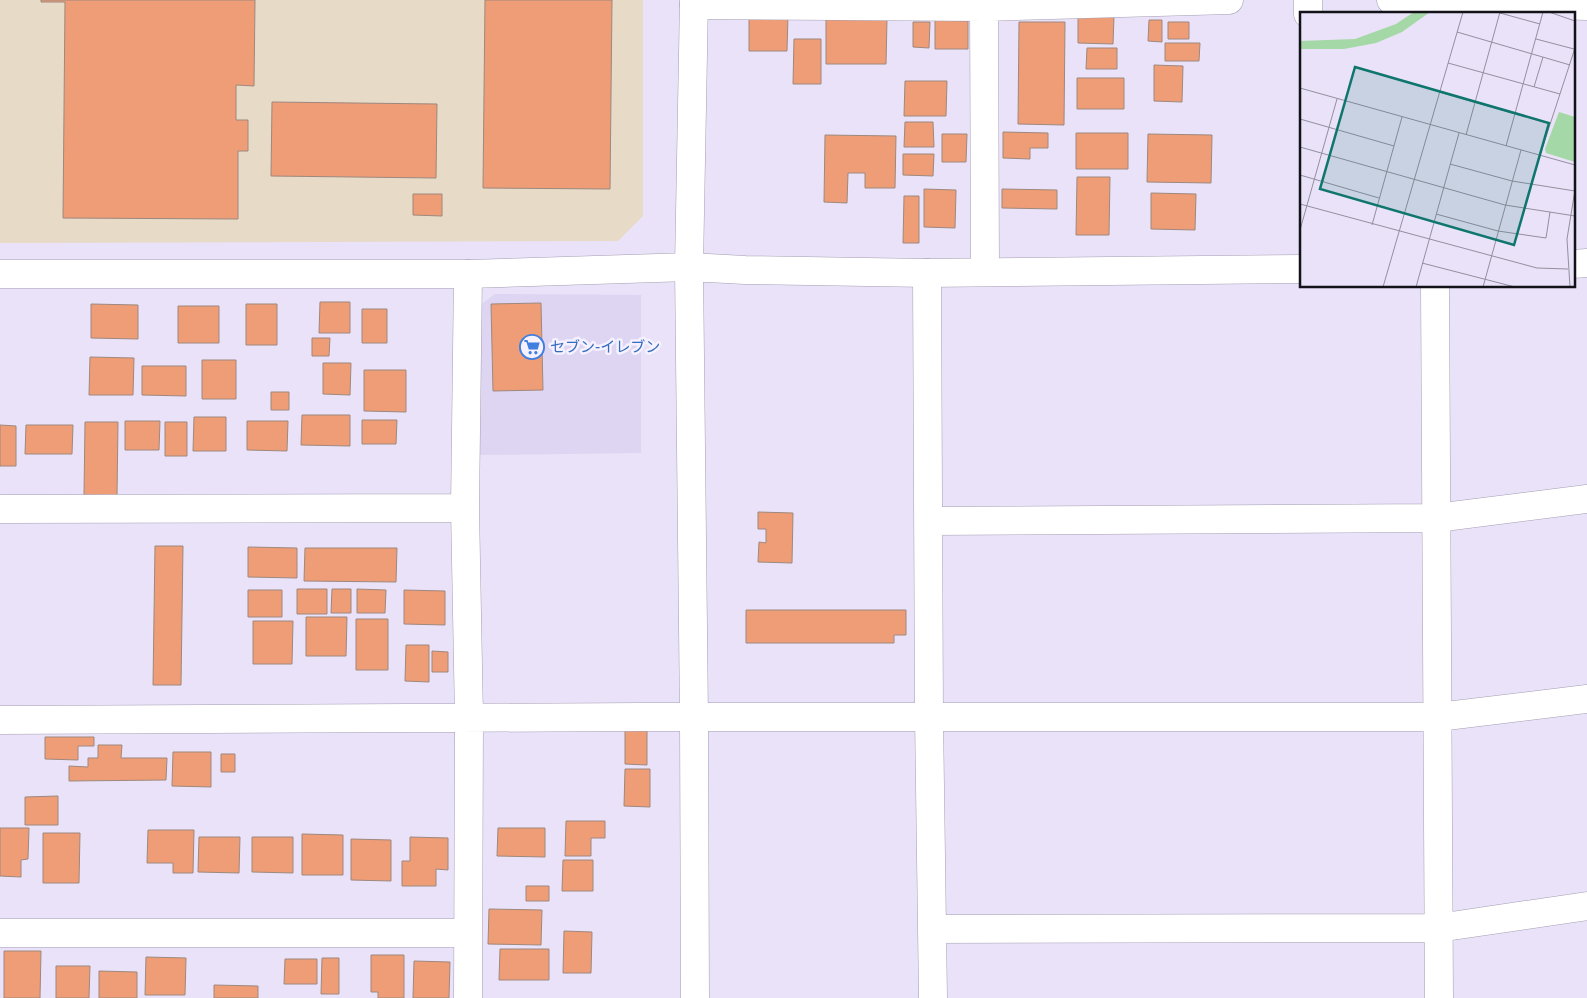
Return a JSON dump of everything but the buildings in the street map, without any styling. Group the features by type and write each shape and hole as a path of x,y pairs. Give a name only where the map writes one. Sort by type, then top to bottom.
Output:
{"street":[{"path":"695,998 689,268 694,3 984,4 1229,0"},
{"path":"1391,0 1587,6"},
{"path":"984,4 985,271"},
{"path":"1574,264 1587,263"},
{"path":"0,274 468,274 689,268 927,273 1300,269"},
{"path":"927,273 929,717 934,998"},
{"path":"468,274 465,508 469,718 468,998"},
{"path":"1435,288 1438,998"},
{"path":"928,521 1436,518 1587,499"},
{"path":"0,509 465,508"},
{"path":"0,720 1438,717 1587,699"},
{"path":"934,929 1438,928 1587,906"},
{"path":"0,933 468,933"}],"shaded area":[{"path":"0,0 643,0 643,216 618,241 0,243"},
{"path":"495,294 641,295 641,453 480,455 480,311 483,303"}],"place":[{"name":"セブン-イレブン","path":"532,347"}]}
